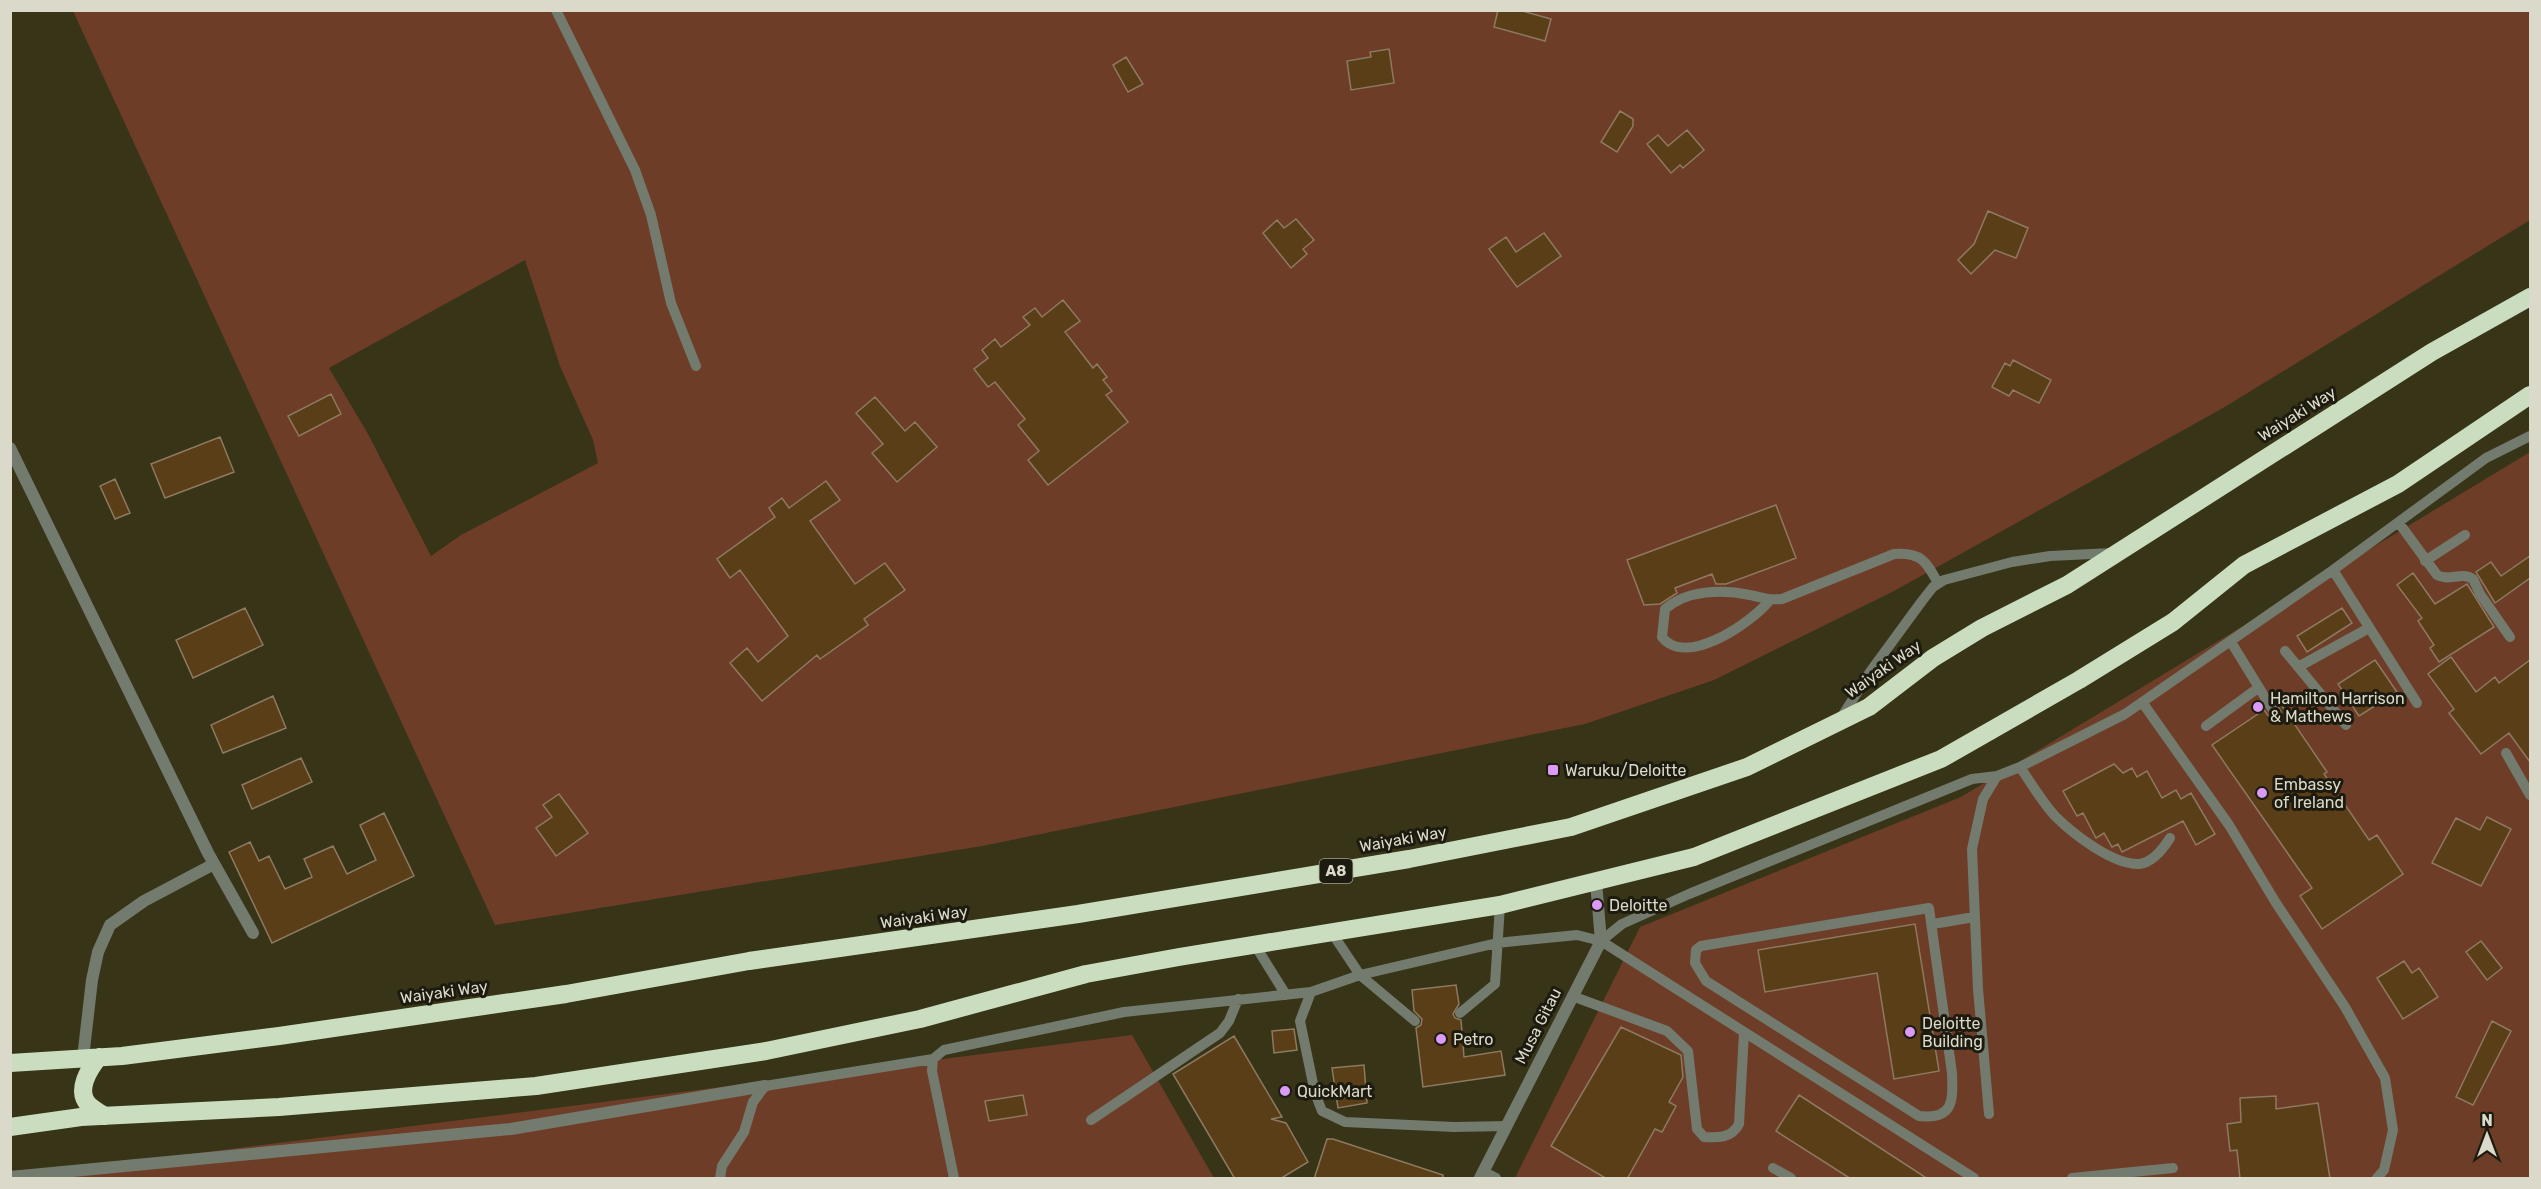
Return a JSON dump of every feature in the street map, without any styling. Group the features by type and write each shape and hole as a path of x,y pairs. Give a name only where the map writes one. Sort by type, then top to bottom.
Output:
{"highway":[{"name":"Waiyaki Way","path":"10,1063 91,1058 279,1036 555,995 749,961 1078,914 1409,859 1571,826 1747,767 1869,707 1943,652 1982,628 2067,585 2432,352 2530,297"},
{"path":"10,1127 105,1116 291,1107 536,1086 766,1052 920,1019 1086,974 1500,905 1694,858 1941,759 2079,680 2173,622 2244,565 2398,484 2530,395"},
{"path":"91,1058 84,1092 87,1104 105,1116"}],"street":[{"path":"10,448 214,864 254,933"},
{"path":"91,1058 92,980 98,952 110,925 144,901 214,864"},
{"path":"1596,882 1601,941"},
{"name":"Musa Gitau","path":"1482,1175 1601,941"},
{"path":"10,1177 511,1129 765,1086"}],"lane":[{"path":"556,10 635,170 651,215 670,303 696,366"},
{"path":"1601,941 1622,924 1689,894 1972,779 1997,776 2020,767 2125,714 2333,570 2486,458 2530,436"},
{"path":"2399,522 2425,561 2442,578 2466,575 2473,579 2480,594 2510,637"},
{"path":"2425,561 2465,535"},
{"path":"1769,601 1760,611 1713,641 1682,648 1667,643 1662,637 1665,609 1677,598 1702,593 1727,592 1769,601 1782,599 1894,554 1910,553 1919,556 1938,584"},
{"path":"1839,721 1870,672 1922,601 1938,584 1960,574 2012,562 2050,556 2116,553"},
{"path":"2333,570 2417,703"},
{"path":"2298,668 2369,628"},
{"path":"2230,642 2274,712"},
{"path":"2285,651 2346,725"},
{"path":"2206,726 2258,688"},
{"path":"2142,702 2229,825 2276,903 2345,1007 2385,1078 2393,1130 2384,1170 2377,1179"},
{"path":"2506,753 2530,795"},
{"path":"2020,767 2055,816 2091,846 2117,860 2140,864 2162,852 2170,838"},
{"path":"1989,1114 1974,917 1972,849 1983,799 1997,776"},
{"path":"1460,1013 1495,984 1500,905"},
{"path":"1929,908 1932,924 1952,1073 1953,1101 1944,1114 1934,1118 1919,1116 1706,981 1695,963 1696,950 1701,946 1929,908"},
{"path":"1932,924 1974,917"},
{"path":"1332,933 1360,975 1415,1020"},
{"path":"720,1179 722,1166 744,1132 753,1102 765,1086 933,1059 944,1050 1124,1012 1311,992 1360,975 1497,943 1577,935 1601,941 1974,1179"},
{"path":"1255,945 1286,996"},
{"path":"1311,992 1300,1021 1315,1093 1322,1111 1345,1122 1454,1127 1507,1126"},
{"path":"1572,996 1667,1031 1688,1052 1698,1129 1704,1137 1727,1136 1736,1131 1739,1124 1744,1032"},
{"path":"1091,1120 1220,1033 1229,1020 1238,999"},
{"path":"933,1059 932,1071 954,1179"},
{"path":"1773,1168 1791,1179"},
{"path":"2072,1179 2173,1168"},
{"path":"1482,1175 1496,1179"}],"shaded area":[{"path":"73,11 2530,11 2530,220 2223,408 1894,591 1714,680 1585,724 982,846 495,925","holes":["525,260 560,366 593,440 598,463 461,535 431,556 368,434 329,368"]},
{"path":"2530,452 2530,1178 1515,1178 1640,927 1961,797"},
{"path":"1132,1035 1214,1178 10,1177"}],"building":[{"path":"1498,10 1519,10 1551,19 1545,41 1494,27"},
{"path":"1389,49 1394,83 1351,90 1347,61 1371,57 1370,52"},
{"path":"1126,57 1143,84 1128,92 1113,65"},
{"path":"1620,111 1633,119 1633,126 1617,152 1601,142"},
{"path":"1687,130 1704,150 1683,168 1680,165 1671,173 1647,144 1658,135 1668,146"},
{"path":"1988,211 2028,228 2016,258 1995,250 1971,274 1958,260 1974,244"},
{"path":"1296,219 1314,240 1303,249 1307,254 1291,268 1263,233 1277,220 1284,228"},
{"path":"1544,233 1561,256 1517,287 1489,249 1506,237 1516,252"},
{"path":"1063,300 1080,321 1065,332 1093,368 1097,364 1107,377 1103,380 1112,391 1106,395 1128,422 1048,485 1028,460 1039,451 1018,425 1025,419 995,382 988,387 974,369 988,358 982,350 995,339 1001,347 1030,325 1023,317 1035,308 1042,317"},
{"path":"2013,360 2051,380 2039,403 2013,390 2009,396 1992,387 2005,363 2010,366"},
{"path":"331,394 341,414 299,436 288,416"},
{"path":"875,397 905,431 915,422 937,447 897,482 872,453 883,444 856,413"},
{"path":"220,437 234,472 165,498 151,464"},
{"path":"115,479 130,513 115,519 100,486"},
{"path":"826,481 840,500 810,521 855,584 885,563 905,590 864,619 868,625 820,659 817,655 762,701 730,663 747,648 758,662 788,636 740,570 730,578 717,559 775,517 769,508 782,498 789,508"},
{"path":"1776,505 1796,558 1726,584 1716,584 1712,574 1675,588 1677,593 1660,604 1644,605 1627,560"},
{"path":"2530,556 2530,578 2495,603 2476,572 2491,562 2501,576"},
{"path":"2413,573 2435,604 2467,584 2494,627 2439,662 2430,648 2434,645 2418,621 2422,618 2397,585"},
{"path":"245,608 263,645 193,678 176,640"},
{"path":"2342,608 2352,623 2307,652 2297,636"},
{"path":"2451,657 2476,692 2495,677 2499,683 2530,660 2530,762 2509,733 2481,754 2449,713 2454,709 2428,674"},
{"path":"2375,660 2397,692 2359,716 2338,684"},
{"path":"273,696 286,728 223,753 211,725"},
{"path":"2278,700 2327,772 2324,774 2369,840 2377,835 2403,874 2322,929 2300,896 2312,888 2212,745 2264,710 2270,718 2278,718 2281,712 2276,702"},
{"path":"301,758 312,782 252,809 242,785"},
{"path":"2114,764 2123,773 2132,768 2137,777 2147,771 2162,798 2176,790 2181,799 2191,793 2215,834 2196,845 2183,821 2122,852 2118,844 2112,847 2104,833 2096,838 2083,813 2077,816 2063,791"},
{"path":"559,794 588,833 556,856 536,828 552,817 543,805"},
{"path":"384,813 414,876 272,943 229,852 250,842 259,861 269,856 285,889 312,877 304,859 333,846 347,874 376,860 360,825"},
{"path":"2487,817 2511,829 2481,886 2432,863 2456,818 2480,830"},
{"name":"Deloitte Building","path":"1915,924 1939,1071 1894,1079 1877,973 1765,992 1758,950"},
{"path":"2481,941 2502,968 2487,980 2466,952"},
{"path":"2404,961 2412,973 2419,968 2438,997 2403,1019 2377,978"},
{"path":"1456,985 1459,1004 1453,1014 1455,1018 1461,1020 1464,1057 1501,1051 1505,1075 1423,1087 1416,1028 1421,1025 1422,1019 1414,1011 1412,990"},
{"path":"2492,1021 2511,1031 2473,1105 2456,1097"},
{"path":"1621,1027 1681,1055 1683,1077 1669,1102 1676,1106 1662,1132 1655,1129 1627,1179 1607,1179 1551,1146"},
{"path":"1294,1029 1297,1050 1274,1053 1272,1031"},
{"path":"1234,1036 1282,1117 1271,1119 1286,1123 1308,1162 1280,1179 1235,1179 1173,1074"},
{"path":"1364,1065 1367,1103 1338,1108 1332,1068"},
{"path":"1023,1095 1027,1115 989,1121 985,1101"},
{"path":"1799,1095 1928,1179 1851,1179 1776,1131"},
{"path":"2276,1096 2276,1109 2318,1103 2330,1179 2240,1179 2237,1150 2230,1151 2227,1124 2241,1122 2240,1098"},
{"path":"1327,1139 1443,1175 1443,1179 1314,1179"}],"place":[{"name":"Hamilton Harrison & Mathews","path":"2258,707"},
{"name":"Waruku/Deloitte","path":"1553,770"},
{"name":"Embassy of Ireland","path":"2262,793"},
{"name":"Deloitte","path":"1597,905"},
{"name":"Deloitte Building","path":"1910,1032"},
{"name":"Petro","path":"1441,1039"},
{"name":"QuickMart","path":"1285,1091"}]}
